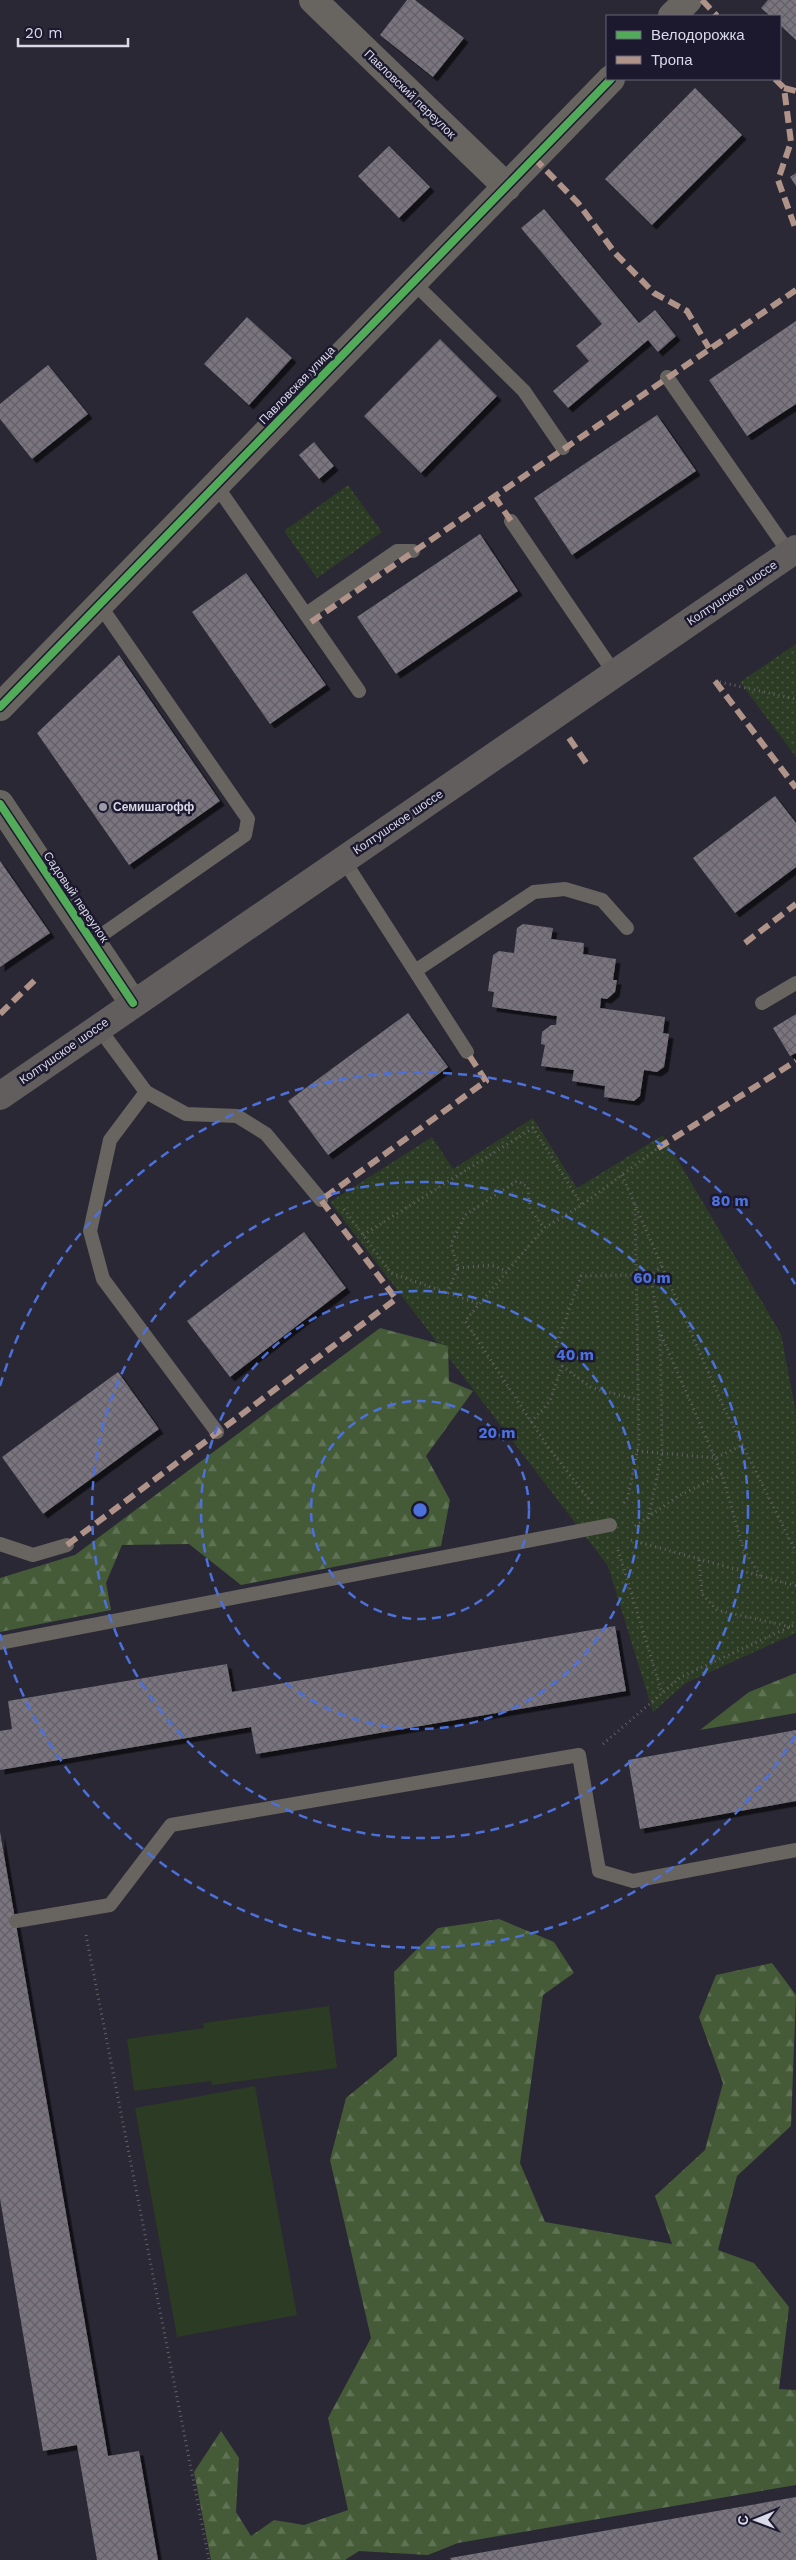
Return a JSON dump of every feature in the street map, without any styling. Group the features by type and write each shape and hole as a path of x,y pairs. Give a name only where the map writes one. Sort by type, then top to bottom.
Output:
{"main road":[{"name":"Колтушское шоссе","path":"0,1096 132,1003 793,552"}],"street":[{"name":"Павловский переулок","path":"313,0 507,187"},
{"path":"673,15 688,0"},
{"name":"Павловская улица","path":"0,708 610,80"},
{"name":"Садовый переулок","path":"0,804 93,941 132,1003"}],"lane":[{"path":"413,282 524,392 563,448"},
{"path":"667,377 793,552"},
{"path":"216,485 359,691"},
{"path":"511,521 615,674"},
{"path":"306,614 396,550 413,552"},
{"path":"93,941 245,835 248,819 99,604"},
{"path":"343,859 468,1052"},
{"path":"416,971 534,892 565,889 602,900 628,928"},
{"path":"762,1003 796,982"},
{"path":"98,1027 146,1092 186,1114 237,1116 266,1134 321,1200"},
{"path":"146,1092 110,1140 90,1231 103,1279 218,1432"},
{"path":"0,1643 616,1529"},
{"path":"0,1544 33,1555 67,1545"},
{"path":"16,1921 110,1905 171,1825 578,1755 600,1871 632,1881 796,1850"}],"path":[{"path":"715,681 796,699"},
{"path":"363,1235 533,1128 582,1205"},
{"path":"658,1148 582,1205 544,1228 465,1321 548,1447 616,1529 633,1542 796,1586"},
{"path":"622,1175 724,1408 796,1552"},
{"path":"447,1293 458,1268 451,1244 466,1215 517,1180 528,1187 530,1209 544,1228"},
{"path":"635,1204 637,1451 628,1496 616,1529 662,1693"},
{"path":"342,1207 392,1273 479,1304"},
{"path":"458,1268 491,1265 507,1271"},
{"path":"651,1277 662,1266"},
{"path":"531,1422 550,1402 562,1366 556,1346 581,1276 636,1273 651,1277"},
{"path":"648,1519 662,1453 660,1330 651,1277"},
{"path":"660,1330 716,1458 742,1548 761,1577"},
{"path":"562,1366 592,1388 638,1400"},
{"path":"637,1451 716,1458 742,1445"},
{"path":"616,1529 648,1519 677,1497 722,1474"},
{"path":"699,1560 702,1594 717,1610 791,1627"},
{"path":"578,1755 598,1748 681,1676 796,1624"},
{"path":"81,1910 209,2560"}],"green space":[{"path":"348,485 382,532 317,578 284,531"},
{"path":"796,644 796,757 740,682"},
{"path":"533,1118 577,1188 663,1135 781,1334 796,1413 796,1633 686,1683 653,1712 608,1566 330,1202 432,1137 453,1169"},
{"path":"380,1328 448,1346 449,1381 473,1391 426,1456 450,1500 441,1546 241,1585 189,1544 122,1545 106,1583 111,1610 0,1632 0,1578 75,1555"},
{"path":"796,1673 796,1713 700,1730 749,1692"},
{"path":"499,1919 554,1942 574,1973 543,1995 520,2163 545,2222 672,2244 655,2196 705,2150 723,2083 699,2017 716,1975 772,1963 796,1995 791,2126 737,2176 718,2250 754,2263 789,2307 779,2389 796,2390 796,2485 458,2543 428,2555 359,2551 345,2560 211,2560 194,2472 221,2431 239,2458 236,2512 251,2536 274,2520 304,2525 348,2510 328,2418 371,2338 330,2160 346,2098 397,2056 394,1972 438,1928"},
{"path":"329,2006 337,2068 212,2085 211,2081 134,2091 127,2039 204,2028 203,2023"},
{"path":"255,2086 297,2315 177,2337 135,2108"}],"building":[{"path":"407,0 415,0 464,38 433,77 380,35"},
{"path":"768,0 796,0 796,40 781,26 781,15 769,15 761,8"},
{"path":"695,88 742,135 652,225 605,179"},
{"path":"389,146 430,187 399,218 358,176"},
{"path":"796,173 796,186 790,177"},
{"path":"544,209 639,323 655,310 676,336 658,352 648,340 568,408 553,391 589,361 576,346 602,324 521,228"},
{"path":"247,317 292,358 249,405 204,364"},
{"path":"796,321 796,404 747,436 709,380"},
{"path":"440,339 497,396 421,473 364,416"},
{"path":"48,365 88,414 32,459 0,419 0,404"},
{"path":"657,415 696,471 572,555 534,498"},
{"path":"314,442 334,466 319,479 299,455"},
{"path":"480,534 518,591 396,674 357,617"},
{"path":"246,573 326,685 270,724 192,612"},
{"path":"119,655 220,801 129,865 37,733"},
{"path":"775,796 796,823 796,867 735,913 693,858"},
{"path":"0,861 50,933 0,967"},
{"path":"523,924 553,928 551,939 584,943 583,954 616,959 613,980 617,980 615,992 607,999 601,998 600,1008 665,1017 663,1033 669,1034 664,1067 657,1072 644,1070 640,1096 634,1101 604,1097 605,1086 572,1081 574,1070 541,1066 545,1045 541,1044 542,1032 551,1025 556,1025 557,1016 492,1007 494,992 488,991 493,955 499,951 514,953 517,928"},
{"path":"408,1013 448,1067 328,1155 288,1101"},
{"path":"796,1014 796,1053 790,1056 773,1028"},
{"path":"304,1232 346,1288 230,1377 187,1321"},
{"path":"118,1372 159,1429 43,1514 2,1457"},
{"path":"615,1626 626,1691 256,1754 251,1727 0,1770 0,1731 12,1729 8,1701 227,1664 232,1692"},
{"path":"796,1730 796,1801 640,1829 628,1760"},
{"path":"0,1832 108,2456 139,2451 158,2560 97,2560 77,2445 43,2451 0,2199"},
{"path":"796,2497 796,2560 451,2560 450,2558"}],"marked path":[{"path":"702,0 716,15"},
{"path":"776,80 784,88 791,142 778,180 796,230"},
{"path":"784,88 796,91"},
{"path":"534,158 578,203 615,253 654,293 687,311 709,348"},
{"path":"311,622 796,290"},
{"path":"494,496 511,521"},
{"path":"715,681 796,788"},
{"path":"569,738 589,767"},
{"path":"745,943 796,904"},
{"path":"0,1014 36,979"},
{"path":"67,1545 396,1299 321,1200 486,1081 467,1052"},
{"path":"658,1148 796,1061"}],"cycle path":[{"path":"0,707 610,80"},
{"path":"0,804 133,1003"}],"place":[{"name":"Семишагофф","path":"103,807"}]}
